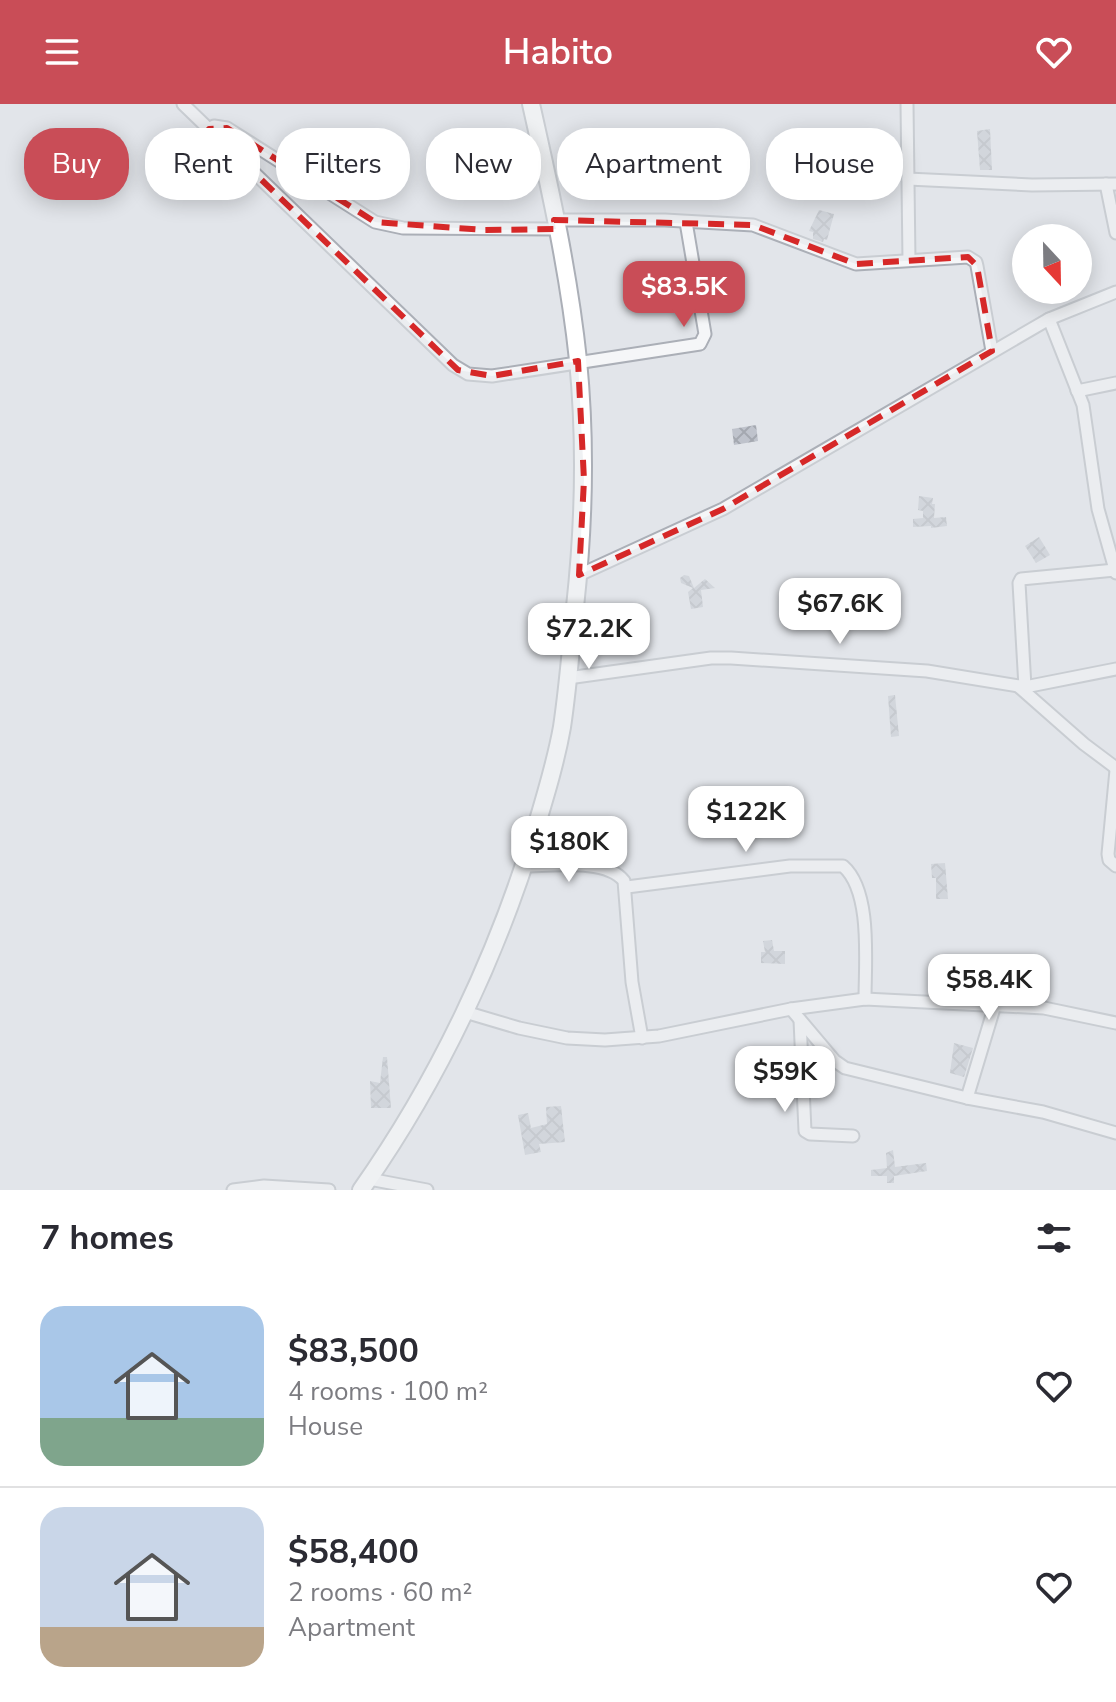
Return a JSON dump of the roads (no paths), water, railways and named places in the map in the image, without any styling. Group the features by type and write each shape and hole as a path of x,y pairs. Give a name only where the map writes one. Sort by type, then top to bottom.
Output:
{"street":[{"path":"183,104 208,128"},
{"path":"427,1190 365,1184 465,1012 524,866 561,729 579,575 584,480 578,361 531,104"},
{"path":"907,104 909,260"},
{"path":"260,149 375,222 403,228 686,222 753,225 856,264 968,257 976,262 992,351"},
{"path":"260,178 458,370 468,374 492,376 696,345 703,341 705,334 686,222"},
{"path":"908,179 1032,185 1111,184 1116,233"},
{"path":"579,575 723,509 1049,319 1116,292"},
{"path":"1049,319 1083,405 1098,509 1115,571 1029,576 1020,581 1021,686 1116,769 1108,854 1109,860 1116,866"},
{"path":"1077,391 1116,383"},
{"path":"568,678 731,658 927,671 1021,686 1044,685 1116,669"},
{"path":"524,866 603,867 617,873 627,887 632,982 642,1038"},
{"path":"627,887 790,866 843,866 856,881 863,913 865,999"},
{"path":"465,1012 567,1038 642,1038 791,1009 865,999 1065,1010 1116,1023"},
{"path":"967,1098 995,1005"},
{"path":"791,1009 835,1061 845,1068 967,1098 1043,1112 1116,1133"},
{"path":"800,1020 805,1131 810,1134 853,1136"},
{"path":"233,1190 264,1186 329,1190"}]}
